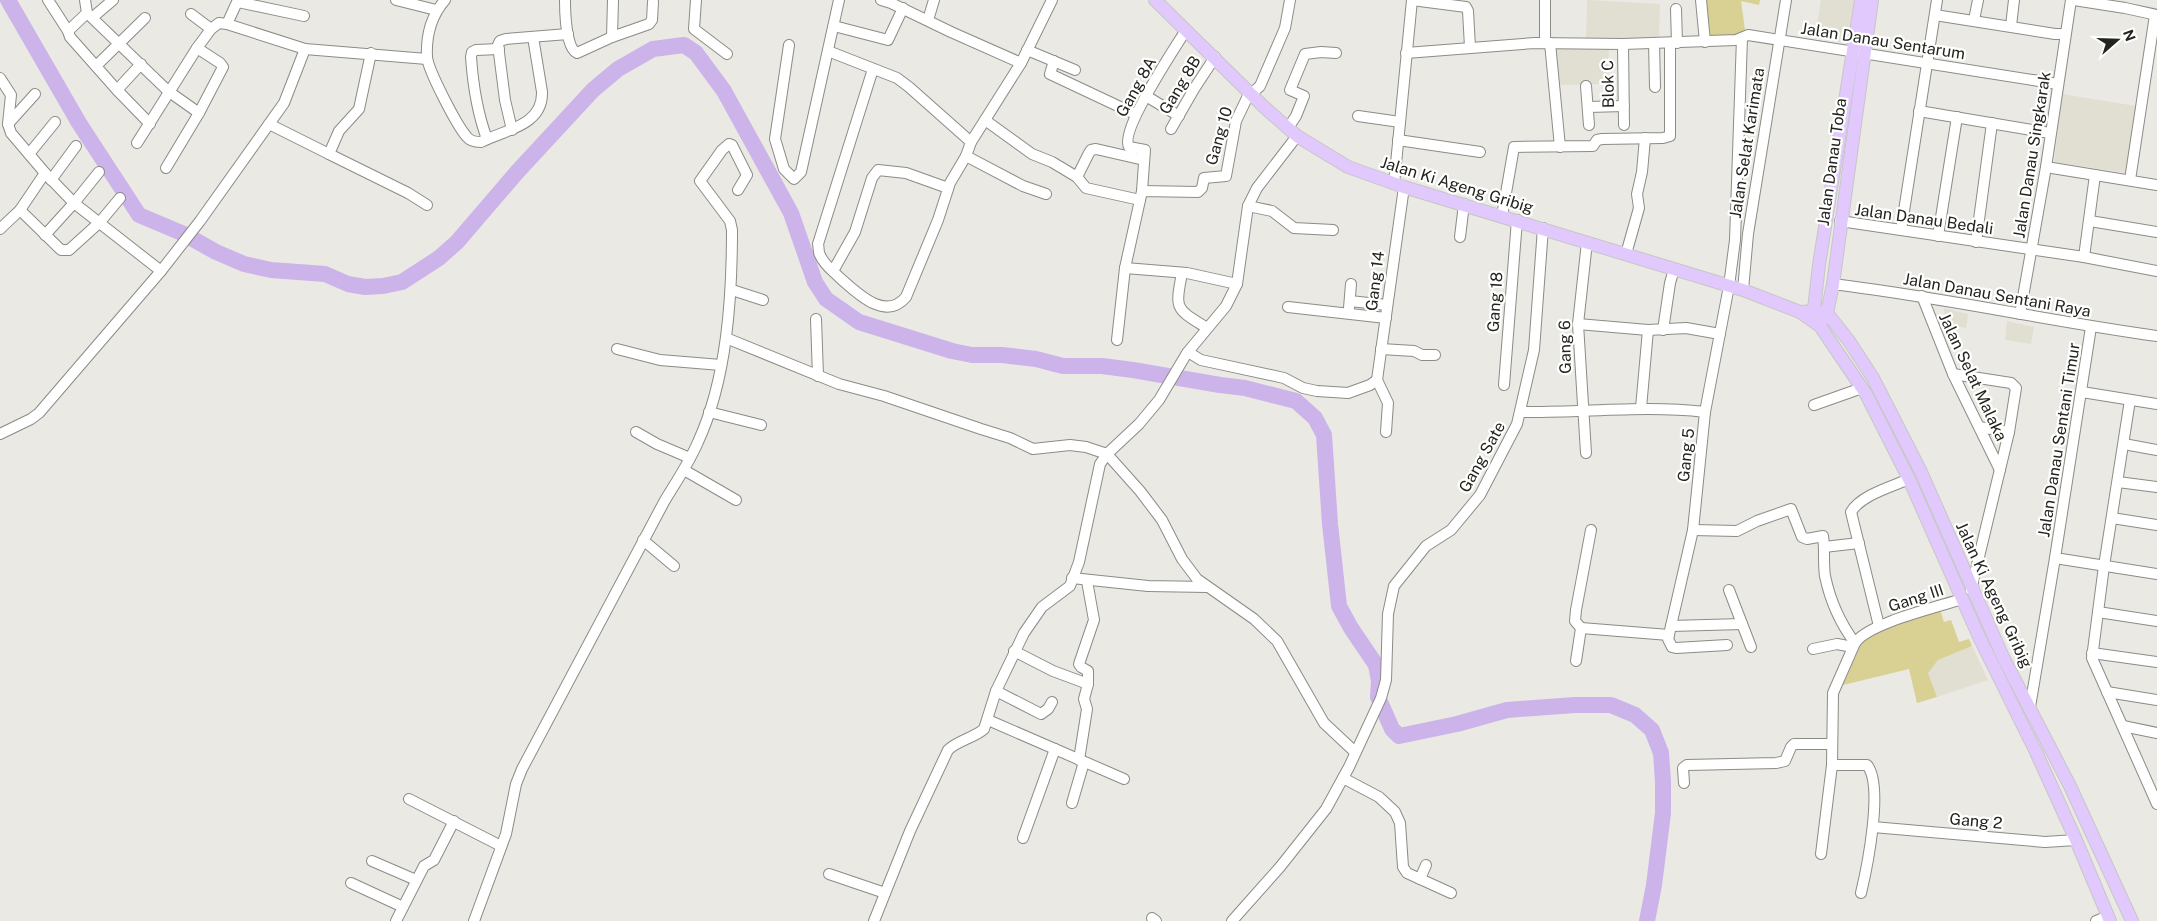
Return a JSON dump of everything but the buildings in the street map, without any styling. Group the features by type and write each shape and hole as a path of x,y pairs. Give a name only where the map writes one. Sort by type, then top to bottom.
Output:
{"main road":[{"name":"Jalan Ki Ageng Gribig","path":"1156,0 1293,132 1348,167 1399,185 1742,290 1816,319 1862,388 1909,480 1962,599 2076,840 2089,872 2104,920"},
{"name":"Jalan Danau Toba","path":"1827,313 1840,222 1858,52 1861,0"},
{"name":"Jalan Danau Toba","path":"1816,319 1858,52 1872,0"},
{"name":"Jalan Ki Ageng Gribig","path":"1816,319 1827,313 1848,340 1873,378 1920,472 1971,590 2003,657 2070,786 2132,921"},
{"path":"2089,872 2106,864"}],"street":[{"path":"48,0 72,40 150,124"},
{"path":"85,0 90,15 119,44 168,91 199,113"},
{"path":"68,31 113,0"},
{"path":"396,0 436,10"},
{"path":"445,0 436,10 429,28 427,59 443,96 467,137 475,142 512,130 528,121 539,107 543,99 534,37"},
{"path":"565,0 568,34 572,50 577,53 612,37 649,24 652,20 653,2"},
{"path":"612,37 613,0"},
{"path":"696,0 694,29 727,54"},
{"path":"789,45 775,139 784,169 794,179 800,172 839,0"},
{"path":"881,0 903,8 1021,63"},
{"path":"928,20 934,0"},
{"path":"873,69 818,244 819,254 825,264 865,300 877,305 896,305 906,297 948,188 966,156 971,142 1021,63 1052,0"},
{"path":"1252,94 1260,86 1285,28 1290,0"},
{"path":"1412,0 1466,7 1468,11 1470,47"},
{"name":"Gang 14","path":"1377,380 1386,318 1399,185 1398,140 1412,0"},
{"path":"1545,0 1547,43 1560,147"},
{"path":"1701,0 1705,42"},
{"name":"Jalan Selat Karimata","path":"1742,290 1748,234 1786,0"},
{"path":"1901,230 1938,0"},
{"path":"1974,20 1978,0"},
{"path":"2011,26 2014,0"},
{"path":"2072,0 2156,15 2153,59 2130,180"},
{"name":"Jalan Danau Singkarak","path":"2020,314 2033,250 2065,34 2072,0"},
{"path":"227,24 238,1 304,16"},
{"path":"834,26 888,40 903,8"},
{"path":"1502,216 1514,147 1593,146 1598,140 1663,138 1670,136 1676,9"},
{"path":"191,14 211,29"},
{"path":"1935,15 2065,34"},
{"path":"96,66 145,18"},
{"path":"137,143 168,91 197,48 211,29 219,23 305,49 427,59"},
{"name":"Gang 8A","path":"1145,155 1127,145 1127,136 1135,114 1186,30"},
{"path":"512,130 505,100 498,45 503,40 568,34"},
{"name":"Jalan Danau Sentarum","path":"1406,53 1547,43 1705,42 1742,38 1748,35 2058,84"},
{"name":"Gang 5","path":"1670,630 1693,530 1705,412 1729,286 1734,232 1742,38"},
{"path":"1654,43 1655,87"},
{"name":"Blok C","path":"1623,44 1624,124"},
{"path":"166,168 199,113 223,66 197,48"},
{"path":"0,434 39,413 161,271 200,221 284,103 305,49"},
{"path":"487,138 479,118 474,92 471,57 472,52 476,50 499,49"},
{"path":"1027,50 1075,70"},
{"path":"828,51 897,78 971,142"},
{"path":"329,154 339,131 359,109 372,53"},
{"path":"874,921 948,750 956,743 980,733 984,729 996,691 1014,651 1042,607 1066,589 1072,578 1078,562 1098,467 1110,451 1140,424 1159,400 1187,352 1226,306 1237,284 1248,206 1257,188 1293,132 1304,96 1290,90 1305,54 1336,53"},
{"name":"Gang 8B","path":"1171,130 1215,57"},
{"path":"1054,61 1050,74 1135,114"},
{"path":"117,90 141,64"},
{"path":"0,78 11,95 8,124 11,133 74,203 161,271"},
{"path":"1586,86 1589,125"},
{"path":"8,124 35,94"},
{"name":"Gang 10","path":"1141,196 1201,190 1205,177 1227,175 1236,121 1247,98 1252,94"},
{"path":"1146,96 1179,116"},
{"path":"1588,107 1624,106"},
{"path":"1919,111 2050,133"},
{"path":"1358,116 1400,122"},
{"path":"1938,236 1957,116"},
{"path":"985,120 1032,154 1052,162 1077,177 1086,188 1141,196"},
{"path":"29,154 55,122"},
{"path":"1976,242 1992,123"},
{"path":"269,124 408,193 427,205"},
{"path":"1626,254 1639,208 1637,194 1642,172 1645,138"},
{"path":"1398,140 1480,152"},
{"path":"474,921 506,834 516,784 522,769 643,540 684,470 710,412 726,338 732,290 732,230 730,221 700,181 726,144 732,145 747,175 738,190"},
{"path":"0,229 20,210 76,146"},
{"path":"1077,177 1089,154 1096,149 1145,155 1141,196 1125,268 1117,340"},
{"path":"966,156 1023,186 1046,194"},
{"path":"2046,167 2157,185"},
{"path":"833,271 855,232 872,178 878,170 906,173 948,188"},
{"path":"45,235 99,172"},
{"path":"2084,258 2095,175"},
{"path":"20,210 61,250 65,251 69,250 100,222 120,198"},
{"path":"1460,237 1464,204"},
{"path":"1248,206 1272,211 1294,228 1333,230"},
{"name":"Gang 18","path":"1504,385 1517,220"},
{"path":"2090,221 2157,232"},
{"name":"Jalan Danau Bedali","path":"1840,222 2033,250 2157,271"},
{"name":"Gang Sate","path":"1232,921 1280,867 1320,816 1344,778 1354,752 1381,698 1386,680 1388,614 1394,586 1426,546 1451,530 1480,495 1518,424 1534,350 1543,228"},
{"path":"1734,232 1748,234"},
{"name":"Gang 6","path":"1586,453 1578,324 1587,242"},
{"path":"1125,268 1182,273 1237,284"},
{"path":"1663,330 1666,302 1674,269"},
{"path":"1182,273 1177,299 1179,308 1207,328"},
{"path":"1349,314 1351,284"},
{"name":"Jalan Danau Sentani Raya","path":"1832,284 1922,296 2091,327 2157,336"},
{"path":"732,290 763,300"},
{"name":"Jalan Selat Malaka","path":"1922,296 1953,374 2000,470"},
{"path":"1350,301 1387,305"},
{"path":"1288,307 1386,318"},
{"path":"816,319 818,376"},
{"path":"1578,324 1648,330 1686,328 1720,334"},
{"name":"Jalan Danau Sentani Timur","path":"2030,707 2091,327"},
{"path":"1641,408 1648,330"},
{"path":"726,338 818,376 996,432 1032,449 1070,445 1110,451 1162,520 1187,568 1207,587 1266,628 1277,642 1324,723 1354,752"},
{"path":"617,349 660,360 721,365"},
{"path":"1381,349 1414,350 1422,355 1435,355"},
{"path":"1187,352 1201,360 1284,378 1303,388 1317,391 1348,394 1377,380 1388,403 1386,432"},
{"path":"1953,374 2014,384 2016,388 2009,432 1971,590"},
{"path":"1814,405 1862,388"},
{"path":"2082,392 2157,404"},
{"path":"2130,400 2092,653 2094,666 2157,804"},
{"path":"1521,412 1582,412 1641,408 1674,408 1705,412"},
{"path":"710,412 761,425"},
{"path":"1979,427 2009,432"},
{"path":"636,432 657,444 690,458"},
{"path":"2124,444 2157,450"},
{"path":"684,470 736,500"},
{"path":"1879,626 1851,512 1856,505 1870,496 1909,480"},
{"path":"2118,482 2157,487"},
{"path":"1693,530 1737,532 1790,509 1802,537 1807,539 1822,536 1825,574 1831,597 1840,622 1854,645"},
{"path":"2112,518 2157,525"},
{"path":"1576,660 1580,628 1575,621 1576,610 1591,530"},
{"path":"643,540 674,566"},
{"path":"1824,547 1859,543"},
{"name":"Jalan Danau Sentani Timur","path":"2055,558 2157,574"},
{"path":"1072,578 1148,586 1207,587"},
{"path":"1072,803 1082,761 1087,708 1084,699 1088,684 1088,671 1079,664 1094,620 1087,581"},
{"path":"1729,590 1751,647"},
{"name":"Gang III","path":"1854,645 1860,636 1879,626 1962,599"},
{"path":"2098,612 2157,621"},
{"path":"1580,628 1670,630 1742,624"},
{"path":"1670,630 1670,644 1676,648 1727,645"},
{"path":"1813,649 1837,644 1854,645"},
{"path":"1821,854 1832,765 1833,693 1854,645"},
{"path":"1014,651 1053,671 1088,684"},
{"path":"2092,653 2157,662"},
{"path":"996,691 1041,714 1048,709 1052,702"},
{"path":"2107,692 2157,700"},
{"path":"988,720 1124,779"},
{"path":"2123,726 2157,732"},
{"path":"1684,783 1683,768 1687,765 1776,763 1787,758 1794,744 1832,744"},
{"path":"1023,838 1055,749"},
{"path":"1832,765 1869,766 1873,788 1873,827 1861,894"},
{"path":"1344,778 1379,797 1395,812 1400,823 1403,867 1410,875 1451,893"},
{"path":"409,800 501,846"},
{"path":"396,921 424,866 434,860 454,821"},
{"name":"Gang 2","path":"1873,827 2045,842 2076,840"},
{"path":"372,861 416,880"},
{"path":"1420,879 1426,865"},
{"path":"828,874 885,893"},
{"path":"351,883 403,907"}],"shaded area":[{"path":"1587,0 1660,4 1659,42 1586,41"},
{"path":"1699,0 1760,0 1759,5 1741,1 1745,30 1734,37 1706,38"},
{"path":"1821,0 1854,0 1846,43 1815,38"},
{"path":"1553,46 1609,46 1608,84 1556,85"},
{"path":"2062,94 2136,106 2126,173 2054,162"},
{"path":"1944,308 1968,314 1966,328 1945,324"},
{"path":"2007,321 2034,327 2031,344 2005,340"},
{"path":"1940,610 1944,622 1951,620 1959,642 1969,639 1972,646 1938,660 1928,673 1937,697 1917,703 1909,669 1843,685 1862,642 1887,627"},
{"path":"1972,646 1988,680 1937,697 1928,673 1938,660"}],"waterway":[{"path":"8,0 79,123 139,215 184,234 216,252 244,264 271,270 325,274 348,284 365,287 402,282 439,258 457,242 518,171 593,90 618,69 653,49 684,45 696,53 724,91 791,213 815,282 826,299 859,322 952,351 972,355 1002,355 1036,359 1063,366 1102,366 1245,388 1296,401 1315,418 1324,435 1330,524 1339,606 1351,628 1376,665 1379,681 1378,697 1392,729 1399,736 1457,724 1507,710 1575,705 1611,705 1635,715 1652,730 1661,753 1663,813 1654,885 1647,921"}]}
